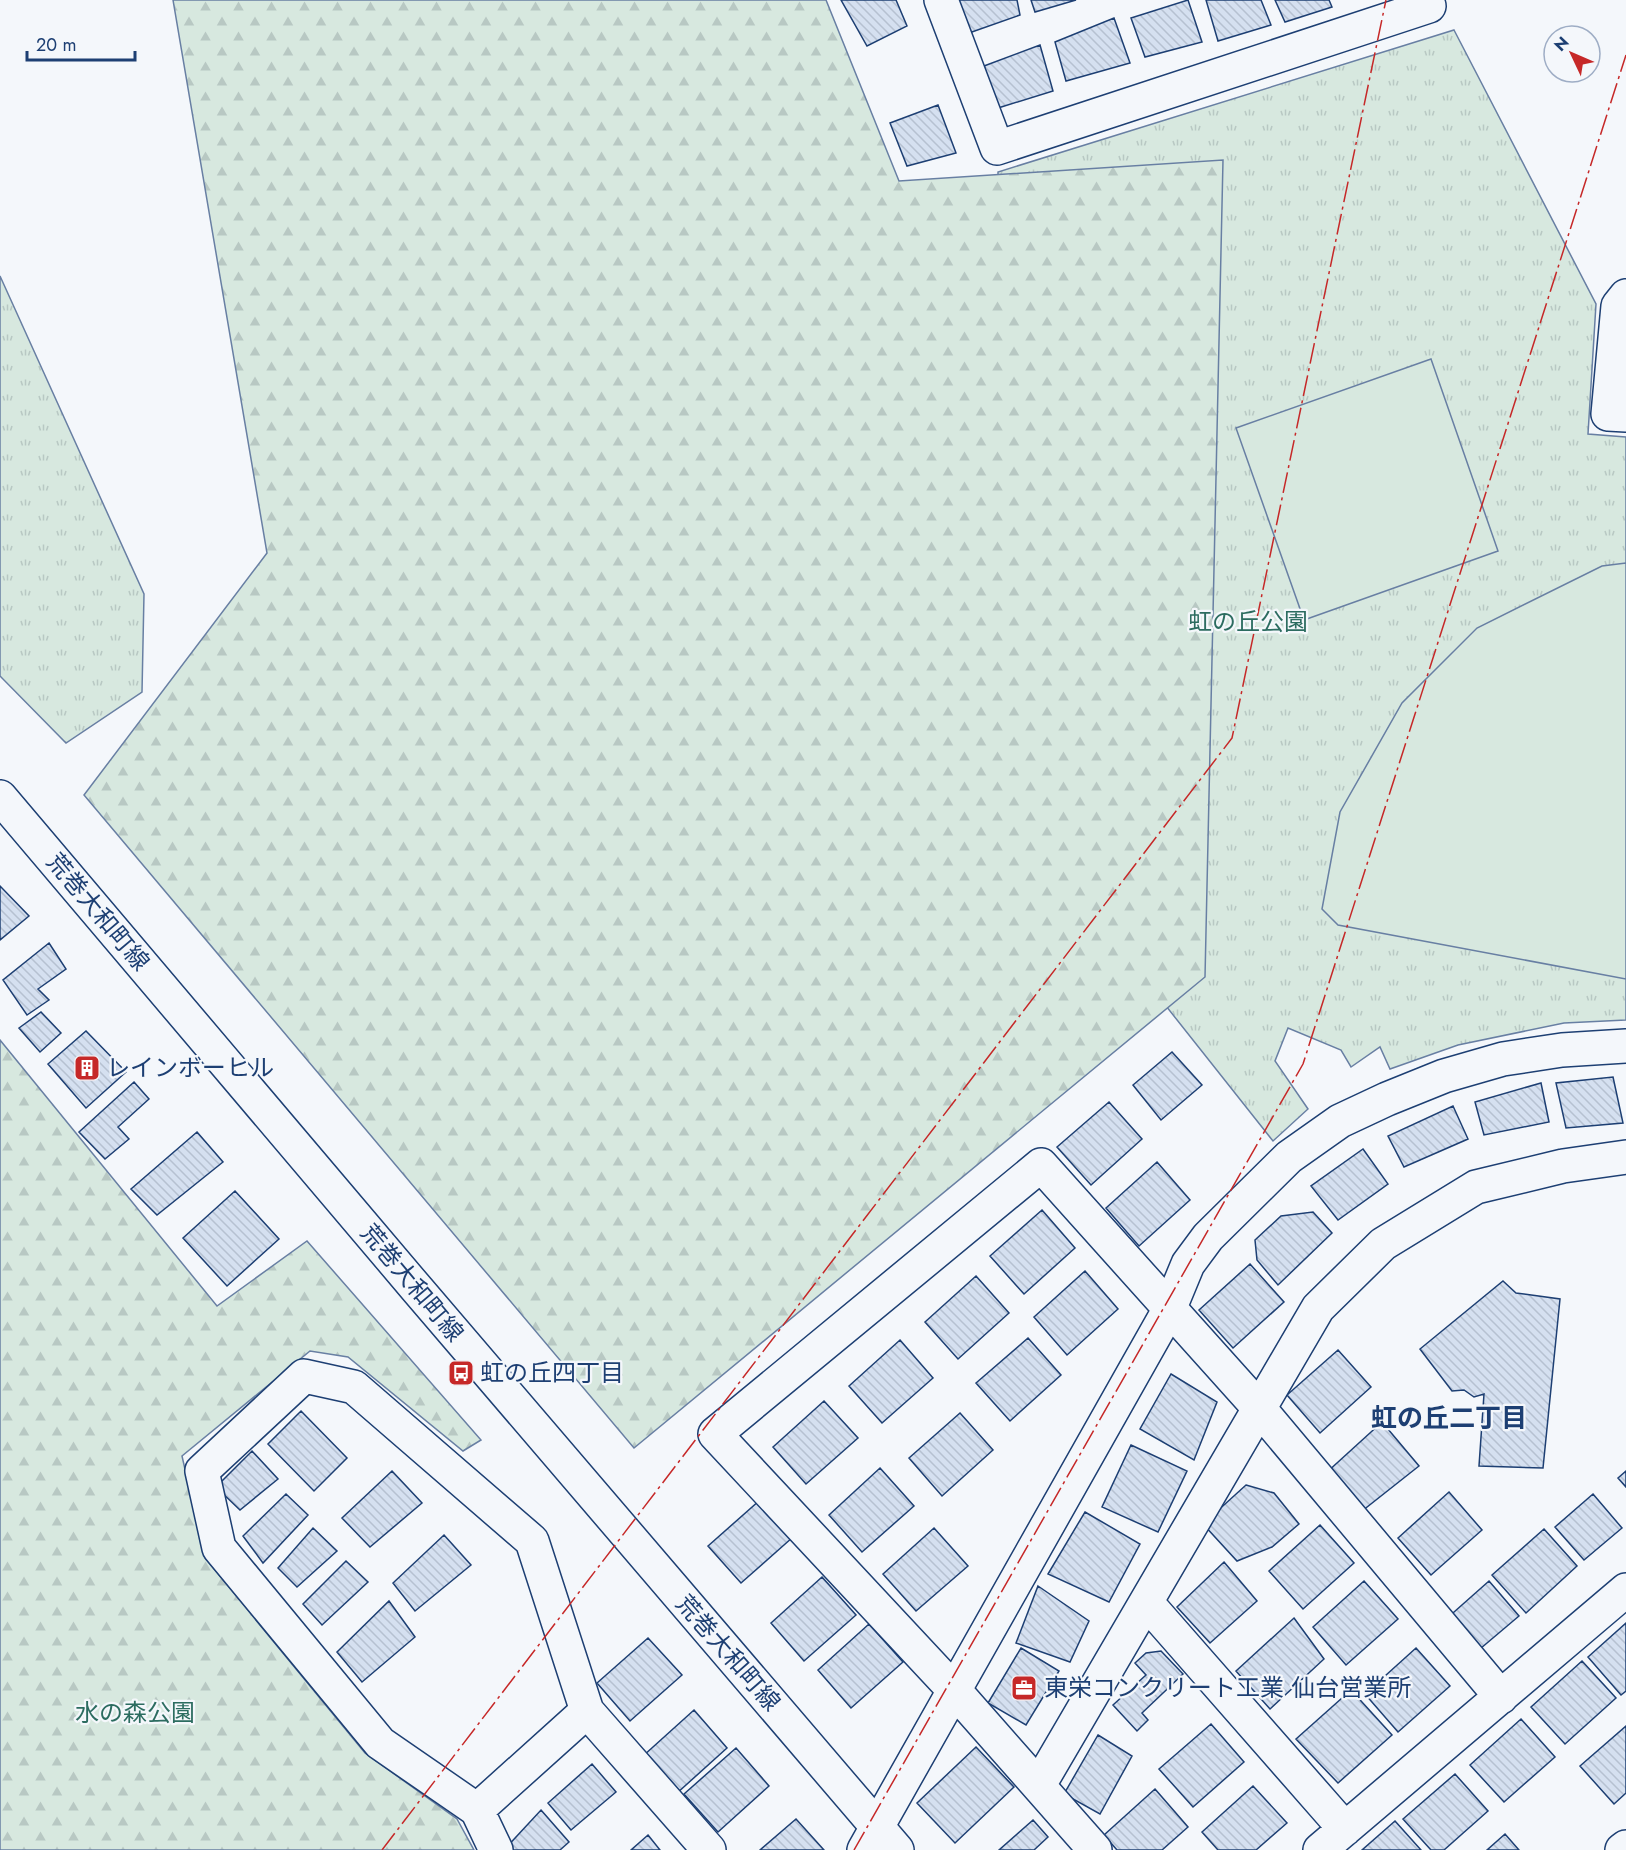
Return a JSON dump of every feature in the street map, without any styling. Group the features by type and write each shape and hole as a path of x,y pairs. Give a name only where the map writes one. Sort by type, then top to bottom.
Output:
{"street":[{"path":"941,0 997,148 1429,6 1424,0"},
{"path":"1626,296 1618,306 1608,414 1626,415"},
{"name":"荒巻大和町線","path":"0,797 880,1842"},
{"path":"880,1842 954,1690 1169,1310 1188,1264 1208,1237 1289,1157 1340,1121 1387,1099 1443,1076 1503,1059 1562,1050 1626,1046"},
{"path":"1039,1785 1318,1308 1383,1244 1476,1187 1563,1166 1626,1157"},
{"path":"1095,1850 954,1690 715,1434 1041,1165 1259,1408 1501,1696"},
{"path":"496,1850 477,1810 380,1743 219,1548 202,1472 304,1376 354,1387 532,1541 587,1711 709,1850"},
{"path":"1320,1850 1626,1590"},
{"path":"1146,1602 1345,1829"},
{"path":"477,1810 587,1711"},
{"path":"1622,1850 1626,1846"}],"green space":[{"path":"173,0 826,0 899,181 1223,160 1205,977 634,1448 84,795 267,553"},
{"name":"虹の丘公園","path":"1454,30 1596,304 1588,434 1626,437 1626,1020 1564,1023 1458,1045 1390,1069 1380,1047 1351,1067 1341,1050 1288,1028 1275,1061 1308,1109 1273,1141 1166,1006 998,339 998,172"},
{"path":"0,276 144,594 142,692 66,743 0,676"},
{"path":"1431,359 1498,551 1304,620 1236,428"},
{"path":"1626,563 1626,979 1338,925 1322,909 1340,812 1402,703 1477,628 1602,566"},
{"name":"水の森公園","path":"0,1040 217,1306 307,1241 481,1440 463,1451 348,1357 310,1351 182,1456 205,1558 365,1753 457,1819 474,1850 0,1850"}],"building":[{"path":"841,0 896,0 907,26 867,46"},
{"path":"958,0 1017,0 1020,15 969,33"},
{"path":"1031,0 1076,0 1035,12"},
{"path":"1188,0 1202,42 1145,57 1131,18"},
{"path":"1206,0 1261,0 1271,25 1218,41"},
{"path":"1275,0 1329,0 1332,7 1285,22"},
{"path":"1114,18 1130,63 1066,81 1055,42"},
{"path":"1040,45 1053,91 998,108 984,66"},
{"path":"938,105 956,153 907,166 890,123"},
{"path":"0,886 29,916 0,940"},
{"path":"49,943 66,969 38,989 49,1000 27,1015 3,980"},
{"path":"41,1012 61,1033 40,1052 19,1028"},
{"name":"レインボーヒル","path":"86,1031 126,1072 86,1108 48,1064"},
{"path":"1172,1052 1202,1085 1161,1120 1133,1085"},
{"path":"1613,1077 1623,1123 1566,1128 1556,1083"},
{"path":"134,1082 149,1099 118,1127 129,1139 105,1159 79,1132"},
{"path":"1541,1083 1549,1122 1484,1135 1475,1102"},
{"path":"1109,1102 1142,1139 1091,1185 1057,1147"},
{"path":"1453,1106 1468,1139 1404,1167 1388,1136"},
{"path":"197,1132 223,1162 157,1215 131,1189"},
{"path":"1363,1149 1388,1184 1338,1220 1311,1186"},
{"path":"1157,1162 1190,1200 1139,1246 1106,1208"},
{"path":"235,1191 279,1239 227,1286 183,1238"},
{"path":"1042,1210 1075,1248 1024,1294 990,1256"},
{"path":"1313,1212 1332,1233 1278,1285 1257,1260 1255,1240 1281,1216"},
{"path":"1250,1264 1284,1302 1233,1348 1199,1310"},
{"path":"1085,1271 1118,1309 1067,1355 1034,1317"},
{"path":"976,1276 1009,1313 958,1359 925,1322"},
{"path":"1503,1281 1516,1293 1560,1299 1543,1468 1479,1466 1484,1394 1474,1397 1464,1390 1452,1391 1420,1349"},
{"path":"1028,1338 1061,1375 1010,1421 976,1383"},
{"path":"900,1340 933,1378 882,1423 849,1386"},
{"path":"1338,1350 1371,1387 1320,1433 1287,1395"},
{"path":"1171,1374 1217,1402 1194,1460 1140,1429"},
{"path":"824,1401 858,1438 806,1484 773,1447"},
{"path":"301,1411 347,1458 314,1491 268,1444"},
{"path":"960,1413 993,1450 942,1496 909,1458"},
{"path":"1382,1422 1419,1466 1362,1511 1326,1473"},
{"path":"1131,1445 1187,1471 1158,1532 1102,1507"},
{"path":"252,1451 278,1479 240,1510 216,1487"},
{"path":"880,1468 914,1506 862,1552 829,1515"},
{"path":"392,1471 422,1503 370,1547 342,1518"},
{"path":"1626,1471 1626,1487 1618,1478"},
{"path":"1246,1485 1274,1493 1299,1524 1272,1547 1237,1561 1203,1524"},
{"path":"1449,1492 1482,1530 1431,1575 1398,1538"},
{"path":"286,1494 308,1515 263,1563 243,1536"},
{"path":"1593,1494 1622,1528 1584,1560 1555,1527"},
{"path":"760,1500 793,1537 741,1583 708,1546"},
{"path":"1085,1512 1140,1544 1109,1602 1048,1574"},
{"path":"1320,1525 1354,1563 1303,1609 1269,1571"},
{"path":"313,1528 337,1551 297,1587 278,1568"},
{"path":"934,1528 968,1566 916,1611 883,1574"},
{"path":"1544,1529 1577,1566 1526,1613 1492,1575"},
{"path":"444,1535 471,1565 415,1611 393,1583"},
{"path":"346,1561 368,1582 322,1625 303,1604"},
{"path":"1224,1562 1257,1601 1210,1643 1177,1607"},
{"path":"822,1577 856,1615 804,1661 771,1623"},
{"path":"1364,1581 1398,1619 1346,1665 1313,1627"},
{"path":"1489,1581 1519,1616 1474,1654 1445,1620"},
{"path":"1038,1586 1089,1621 1070,1662 1016,1643"},
{"path":"389,1601 415,1637 362,1682 337,1652"},
{"path":"1294,1618 1324,1659 1270,1709 1236,1671"},
{"path":"1626,1623 1626,1691 1621,1695 1588,1657"},
{"path":"869,1624 903,1662 851,1708 818,1670"},
{"path":"648,1638 682,1675 630,1721 597,1683"},
{"path":"1021,1648 1059,1671 1026,1725 988,1703"},
{"path":"1416,1648 1450,1686 1398,1732 1365,1694"},
{"path":"1161,1651 1183,1674 1142,1713 1148,1720 1137,1731 1113,1705 1146,1675 1135,1663 1146,1653"},
{"path":"1582,1661 1616,1698 1565,1744 1531,1707"},
{"path":"1351,1690 1392,1735 1338,1783 1296,1739"},
{"path":"694,1710 727,1748 676,1794 643,1756"},
{"path":"1521,1719 1555,1757 1504,1802 1470,1765"},
{"path":"1211,1724 1244,1762 1193,1807 1159,1769"},
{"path":"1626,1726 1626,1793 1614,1804 1580,1766"},
{"path":"1098,1735 1132,1756 1100,1814 1064,1794"},
{"path":"976,1747 1014,1787 955,1843 917,1803"},
{"path":"736,1748 769,1786 718,1832 684,1794"},
{"path":"592,1764 616,1792 571,1830 548,1803"},
{"path":"1455,1774 1488,1811 1444,1850 1431,1850 1403,1819"},
{"path":"1253,1786 1287,1823 1256,1850 1218,1850 1202,1832"},
{"path":"1155,1789 1188,1827 1162,1850 1117,1850 1104,1835"},
{"path":"541,1810 569,1842 560,1850 504,1850"},
{"path":"796,1819 824,1850 760,1850"},
{"path":"1033,1820 1048,1837 1034,1850 999,1850"},
{"path":"1395,1821 1421,1850 1362,1850"},
{"path":"1505,1834 1519,1850 1487,1850"},
{"path":"648,1835 660,1850 631,1850"}],"power":[{"path":"382,1850 1232,738 1386,0"},
{"path":"854,1850 1303,1064 1626,55"}],"place":[{"name":"レインボーヒル","path":"87,1068"},
{"name":"虹の丘四丁目","path":"461,1373"},
{"name":"東栄コンクリート工業 仙台営業所","path":"1024,1688"}],"district":[{"name":"虹の丘二丁目","path":"1449,1418"}]}
